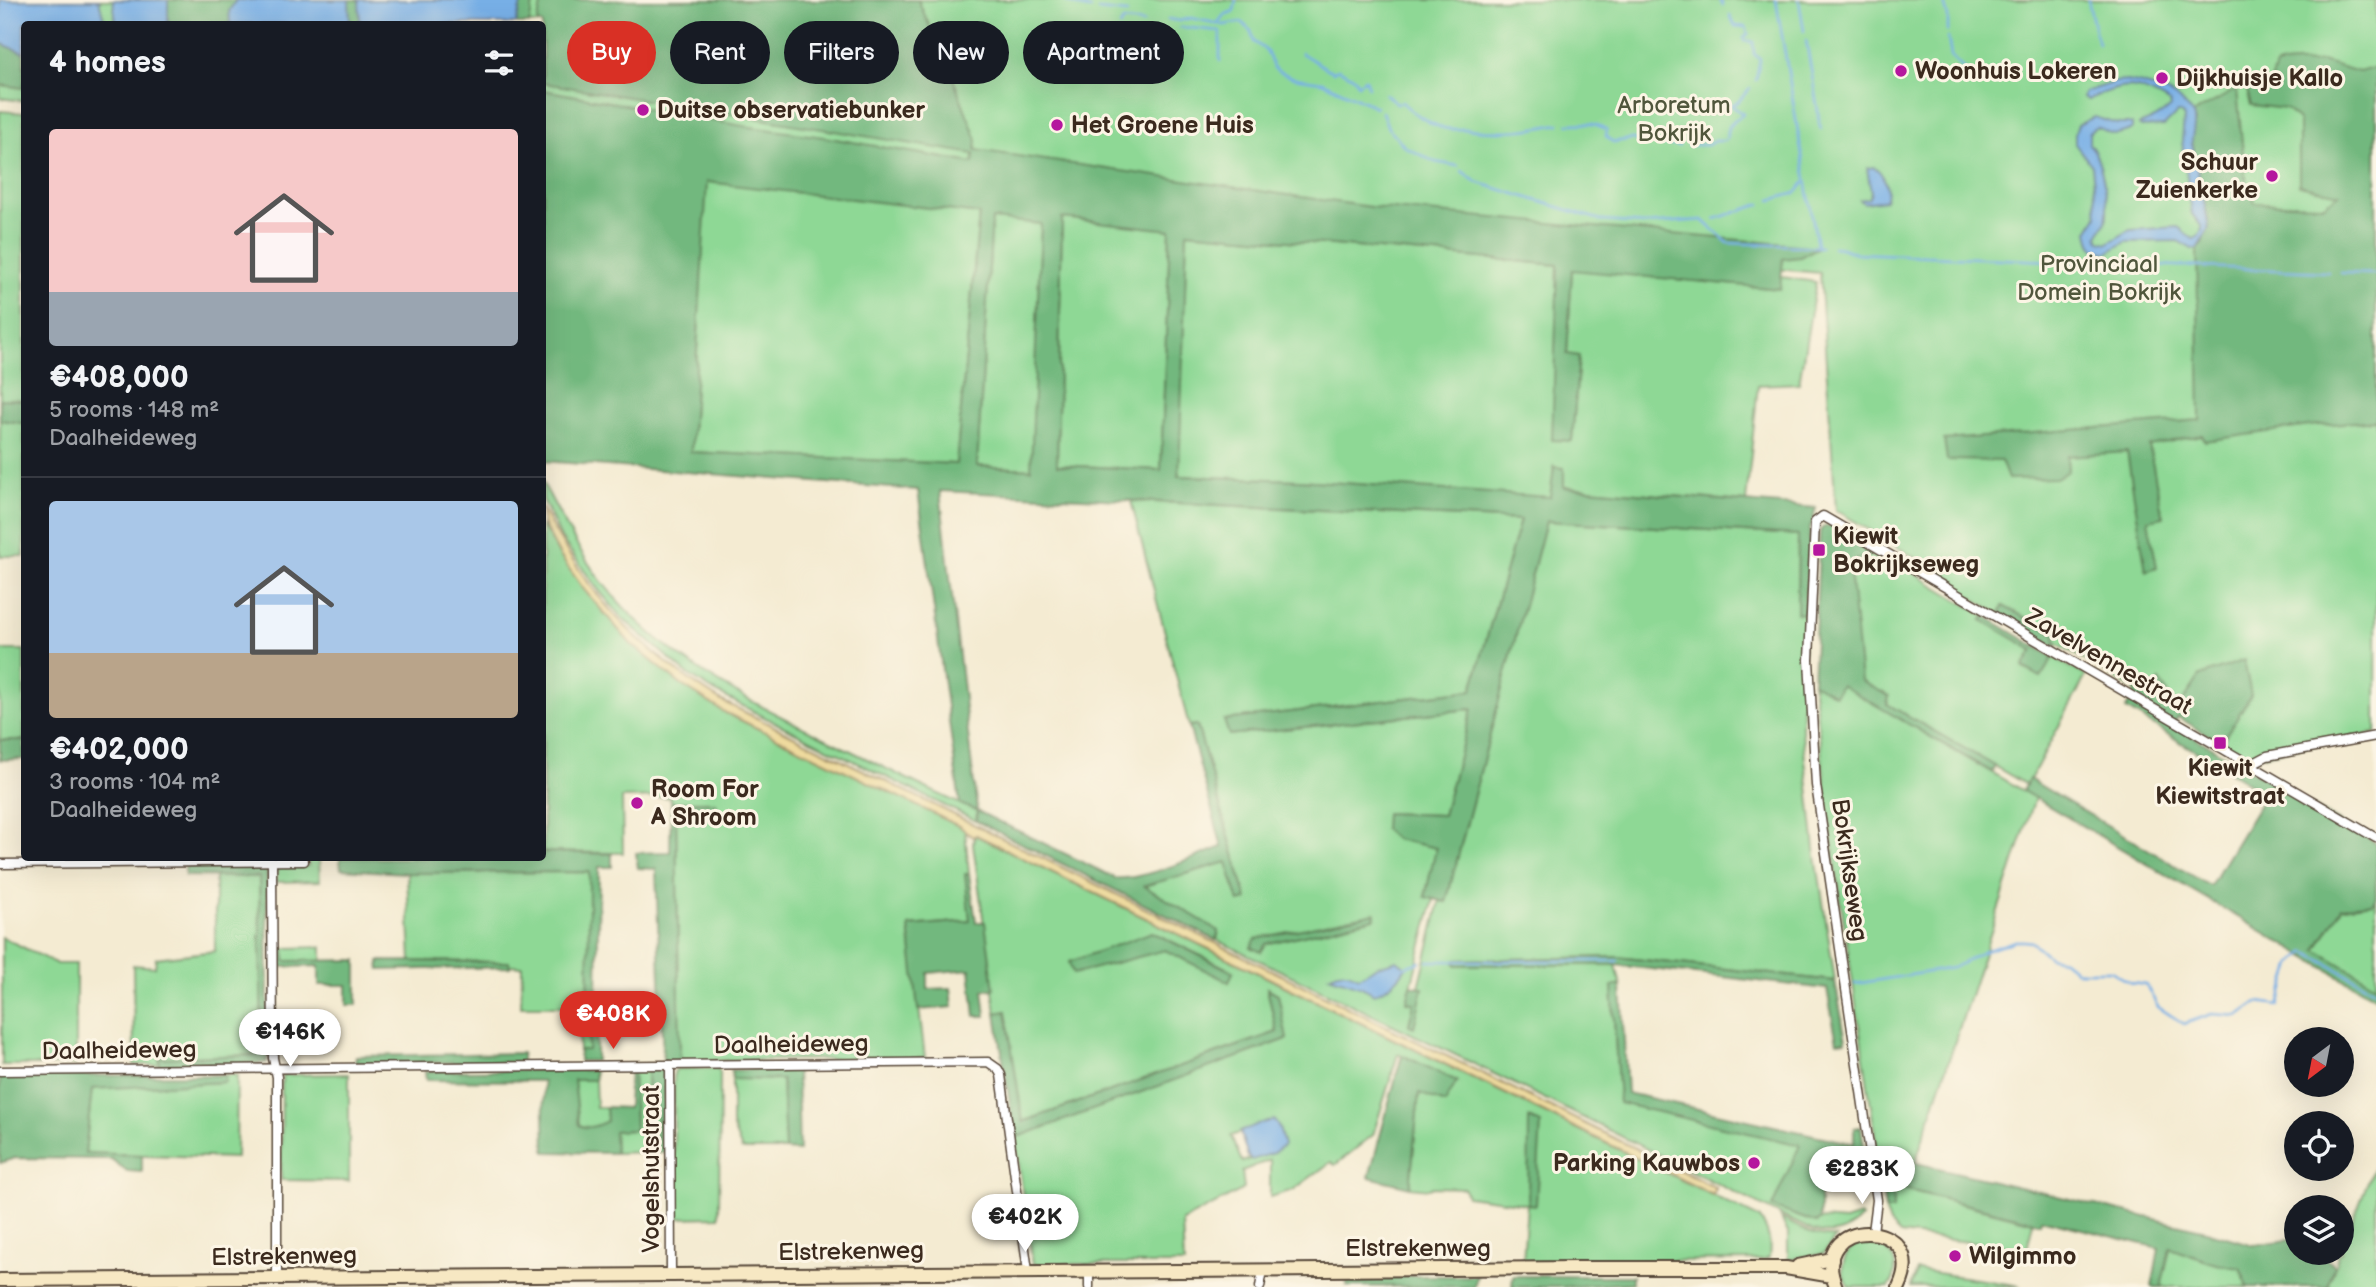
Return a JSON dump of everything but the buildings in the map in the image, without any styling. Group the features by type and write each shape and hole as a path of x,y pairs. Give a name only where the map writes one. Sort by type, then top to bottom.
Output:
{"street":[{"name":"Zavelvennestraat","path":"1823,516 2376,838"},
{"name":"Bokrijkseweg","path":"1823,516 1815,522 1809,660 1816,785 1877,1200 1873,1232"},
{"path":"2250,765 2267,757 2376,736"},
{"path":"272,861 274,1068 277,1077 277,1277"},
{"path":"0,864 304,861"},
{"name":"Daalheideweg","path":"0,1071 981,1061 994,1065 1001,1075 1028,1271"},
{"name":"Vogelshutstraat","path":"670,1065 671,1274"},
{"path":"1834,1281 1832,1259 1840,1244 1855,1234 1873,1232 1891,1240 1903,1256 1904,1276 1899,1287"},
{"name":"Elstrekenweg","path":"0,1280 1786,1268 1832,1259"},
{"name":"Elstrekenweg","path":"1786,1268 1834,1281"},
{"path":"1260,1287 1263,1270"},
{"path":"1089,1271 1089,1287"}],"green space":[{"name":"Provinciaal Domein Bokrijk","path":"0,0 2376,0 2376,733 2247,758 2002,610 2000,614 1940,579 1942,574 1836,510 1820,273 708,174 979,214 956,464 691,452 699,322 546,437 546,21 21,21 21,101 0,98"},
{"path":"168,0 534,0 530,21 168,21"},
{"path":"542,0 918,0 927,21 913,21 913,84 955,84 977,140 976,150 1371,207 1819,247 1800,257 1783,259 1780,289 1572,270 1567,354 1579,356 1572,441 1552,440 1558,265 1187,232 1179,476 1299,480 1550,497 1554,467 1564,468 1564,487 1816,508 1810,529 1804,614 1797,613 1798,535 1546,521 1446,902 1425,897 1436,848 1395,839 1384,829 1385,813 1443,815 1472,709 1229,735 1224,720 1472,690 1520,520 940,491 977,811 960,804 918,490 546,461 546,91 973,163 974,154 546,83 546,21 538,21","holes":["707,182 979,214 956,464 691,452","1062,218 1170,230 1161,470 1057,465","992,219 1041,224 1031,469 977,466"]},
{"path":"0,43 21,52 21,88 0,85"},
{"path":"2321,61 2359,72 2376,67 2376,420 2309,426 2205,441 2202,435 2149,446 2163,517 2148,520 2157,567 2146,571 2127,452 2067,456 2068,471 2056,478 2008,479 2001,461 1947,460 1944,440 2200,420 2197,249 2202,244 2208,221 2191,137 2195,121 2192,114 2237,89 2245,175 2255,203 2324,205 2339,194 2299,185 2299,121 2286,109 2251,105 2247,90 2270,84 2276,66"},
{"path":"0,111 21,113 21,400 0,399"},
{"path":"992,218 1041,224 1032,469 977,466"},
{"path":"1062,218 1170,229 1161,470 1057,465"},
{"path":"1187,232 1558,265 1553,440 1572,440 1579,356 1567,355 1572,269 1779,289 1781,277 1816,282 1799,383 1758,385 1746,502 1564,487 1554,467 1551,498 1299,480 1178,476"},
{"path":"0,399 21,400 21,423 0,420"},
{"path":"0,420 21,423 21,556 0,556"},
{"path":"546,488 570,533 602,582 627,611 684,659 715,680 780,716 977,811 976,821 766,718 686,673 622,618 561,538 546,506"},
{"path":"1131,501 1520,520 1472,690 1224,720 1229,735 1472,709 1443,815 1386,813 1395,838 1437,847 1425,896 1434,899 1407,1001 1414,1003 1409,1024 1423,988 1419,987 1440,901 1446,902 1546,521 1798,535 1797,612 1804,614 1802,732 1815,849 1835,981 1617,957 1455,960 1456,965 1616,965 1621,986 1612,987 1619,1103 1801,1145 1798,1216 1816,1223 1820,1219 1845,1221 1860,1216 1862,1218 1839,1232 1813,1231 1217,940 1219,931 1143,886 1227,862 1239,902 1247,899 1197,725 1189,726"},
{"path":"1827,526 1835,527 1872,548 1873,555 1856,560 1850,570 1861,681 1889,696 1887,704 1995,766 1992,772 1841,685 1835,695 1813,683 1820,531"},
{"path":"546,531 560,556 630,643 680,684 726,713 965,831 969,874 965,874 971,921 909,926 925,1058 680,1061 676,813 715,809 714,802 671,802 670,797 622,798 623,853 546,852"},
{"path":"1872,548 1985,616 1982,620 2033,650 2024,668 2041,677 2053,657 2086,676 2027,785 1887,704 1889,696 1860,681 1850,570 1856,560"},
{"path":"2003,606 2055,633 2056,647 2000,614"},
{"path":"1985,616 2053,657 2041,677 2023,667 2033,650 1982,620"},
{"path":"0,650 21,650 21,740 0,740"},
{"path":"2244,660 2251,695 2221,743 2178,717 2173,725 2376,843 2376,897 2373,903 2342,907 2316,950 2376,985 2376,998 2023,791 2029,779 2210,886 2266,794 2126,709 2138,686 2151,694 2160,680 2173,704 2182,703 2200,676"},
{"path":"1813,683 1835,694 1840,684 2035,798 1915,1163 1878,1154 1832,841"},
{"path":"1197,725 1247,900 1239,902 1227,862 1144,886 1219,931 1216,940 976,821 977,811 1115,878 1153,872 1222,847 1189,726"},
{"path":"0,740 21,740 21,759 0,760"},
{"path":"671,802 715,802 716,809 676,813 680,1061 663,1061 656,869 638,868 636,853 670,852"},
{"path":"975,835 1759,1218 1768,1236 1769,1258 1523,1262 1527,1204 1467,1196 1464,1188 1410,1187 1419,1092 1457,1082 1398,1054 1373,1135 1335,1165 1331,1162 1293,1190 1270,1197 1270,1160 1242,1171 1244,1189 1182,1221 1184,1264 1033,1264 1015,1138 1287,1039 1267,989 1277,1032 1022,1122 1006,1012 996,1013 973,844","holes":["1152,932 1233,971 1229,981 1165,950","1271,1122 1278,1149 1242,1162 1231,1136"]},
{"path":"546,852 612,854 612,867 599,867 596,1061 579,1061 579,1050 588,1050 589,872 407,873 341,869 340,861 546,861"},
{"path":"308,861 319,861 320,881 277,882 277,867 308,866"},
{"path":"259,865 267,872 266,1063 160,1065 159,1058 259,1053 262,1042 259,877 185,876 185,866"},
{"path":"590,872 588,1050 579,1050 578,1006 521,1006 522,966 509,965 508,962 411,961 407,873"},
{"path":"965,874 969,874 976,922 985,922 994,989 983,990 986,1016 975,1016 970,969 928,973 928,989 951,988 953,1007 918,1010 909,926 970,921"},
{"path":"215,876 259,877 262,1042 259,1053 159,1058 160,1065 134,1065 133,965 155,967 156,958 215,951"},
{"path":"2376,897 2376,985 2316,951 2342,907 2373,903"},
{"path":"1375,913 1375,918 1266,944 1261,952 1251,947 1256,939"},
{"path":"1152,932 1233,972 1229,982 1165,950 1073,974 1069,962"},
{"path":"2,937 57,964 76,964 76,1065 2,1065"},
{"path":"322,947 322,961 284,961 285,948"},
{"path":"279,948 285,948 285,961 357,960 357,1005 347,1005 347,985 319,985 319,966 279,967"},
{"path":"1617,957 1835,981 1846,1041 1837,1042 1827,989 1616,965 1456,965 1455,960"},
{"path":"379,961 509,962 510,967 380,970"},
{"path":"1411,985 1423,988 1414,1027 1409,1025 1414,1003 1407,1002"},
{"path":"1612,986 1621,986 1627,1093 1854,1144 1854,1128 1861,1127 1868,1173 1820,1165 1820,1219 1816,1223 1772,1207 1800,1145 1619,1103"},
{"path":"1267,988 1278,994 1287,1039 1015,1138 996,1013 1006,1011 1023,1122 1277,1032"},
{"path":"522,1053 522,1062 355,1063 356,1056"},
{"path":"1402,1055 1457,1081 1445,1103 1419,1093 1410,1187 1369,1177"},
{"path":"713,1068 720,1073 719,1217 674,1218 674,1072 677,1069"},
{"path":"630,1069 633,1069 635,1130 614,1131 615,1153 545,1152 543,1081 426,1080 425,1071 594,1070 595,1080 574,1080 579,1125 586,1127 607,1121 606,1107 628,1108"},
{"path":"633,1069 647,1069 648,1095 656,1095 657,1152 615,1153 614,1131 635,1130"},
{"path":"647,1069 663,1070 665,1076 665,1152 657,1152 656,1096 648,1095"},
{"path":"797,1069 799,1151 785,1150 782,1080 732,1079 731,1070"},
{"path":"349,1074 349,1181 281,1180 282,1075"},
{"path":"225,1075 237,1075 236,1158 85,1153 92,1088 224,1082"},
{"path":"225,1075 225,1082 92,1089 85,1153 142,1155 142,1172 127,1171 111,1159 15,1158 0,1163 0,1076"},
{"path":"732,1079 782,1079 785,1150 742,1150 732,1125"},
{"path":"574,1080 595,1080 596,1107 606,1107 607,1121 590,1127 579,1125"},
{"path":"1529,1118 1541,1124 1536,1205 1528,1204"},
{"path":"1878,1154 2206,1231 2253,1245 2284,1241 2284,1265 2334,1265 2328,1287 2248,1287 2240,1268 2216,1264 2170,1248 2161,1287 2152,1287 2159,1248 2041,1219 2040,1223 1893,1186 1893,1210 1885,1209"},
{"path":"2376,1161 2376,1287 2328,1287 2335,1265 2354,1265 2354,1217"},
{"path":"1892,1186 2033,1222 2027,1249 1900,1234 1890,1224 1885,1209 1893,1210"},
{"path":"1781,1218 1815,1234 1836,1237 1823,1254 1788,1259 1788,1233"},
{"path":"1865,1242 1881,1246 1892,1257 1895,1271 1889,1287 1849,1287 1845,1280 1843,1266 1847,1254"},
{"path":"2170,1248 2216,1264 2241,1268 2248,1287 2161,1287"},
{"path":"1917,1270 2015,1285 2021,1286 1911,1287"},
{"path":"1348,1276 1477,1276 1474,1287 1346,1286"},
{"path":"1513,1276 1632,1276 1632,1283 1512,1287"}],"sand":[{"path":"546,515 578,568 617,617 663,660 720,700 1716,1188 1713,1195 976,835 973,837 959,826 726,713 680,684 630,643 585,591 560,556 546,530"}],"water":[{"path":"0,0 99,0 104,21 21,21 21,52 0,43"},
{"path":"113,0 168,0 168,21 116,21"},
{"path":"236,0 349,0 350,21 230,21 229,11"},
{"path":"359,0 522,0 517,21 360,21"},
{"path":"2128,81 2173,96 2188,108 2193,116 2192,143 2209,229 2197,249 2178,241 2126,242 2107,253 2098,250 2091,243 2088,231 2097,216 2092,166 2075,144 2075,133 2078,125 2094,117 2118,124 2132,124 2132,129 2119,134 2098,128 2089,133 2089,144 2104,180 2107,203 2106,221 2098,236 2100,241 2108,243 2130,230 2178,227 2193,239 2198,236 2202,227 2192,214 2182,141 2184,118 2181,113 2177,113 2164,126 2141,127 2139,125 2170,107 2170,103 2148,91 2129,87 2110,90 2088,100 2083,97 2085,92 2115,82"},
{"path":"1874,167 1885,182 1885,200 1864,203 1860,200 1869,198 1871,192 1867,168"},
{"path":"1397,960 1406,967 1403,972 1393,983 1374,994 1358,985 1329,976 1344,972 1359,977 1377,966"},
{"path":"1274,1120 1284,1145 1273,1153 1252,1160 1248,1157 1240,1132"}],"waterway":[{"path":"1063,0 1091,9"},
{"path":"1217,24 1224,15 1234,11 1236,0"},
{"path":"1720,0 1723,5"},
{"path":"1776,0 1817,245"},
{"path":"1799,0 1804,31"},
{"path":"2088,0 2098,44"},
{"path":"1944,3 1948,31"},
{"path":"1098,10 1127,13"},
{"path":"1730,15 1735,26 1746,27 1748,34 1744,41 1753,42 1754,54 1760,59 1756,80"},
{"path":"1168,19 1179,21 1191,18 1224,25 1241,22 1251,31 1254,42 1267,51 1273,67 1278,71 1294,78 1322,82 1376,107"},
{"path":"1184,27 1220,31 1220,61"},
{"path":"1948,38 1951,56 1970,76"},
{"path":"1806,40 1821,129"},
{"path":"1301,53 1333,72 1338,69 1350,75 1358,84 1365,79 1368,87"},
{"path":"1689,145 1708,145 1727,139 1729,127 1743,114 1731,105 1738,102 1750,88"},
{"path":"1385,94 1397,103 1402,102 1428,121 1447,129 1512,131 1559,124"},
{"path":"1382,112 1388,128 1405,147 1435,162 1458,166"},
{"path":"1568,124 1598,125 1607,130 1606,136 1613,142 1632,139 1649,143"},
{"path":"1659,144 1679,146"},
{"path":"1462,171 1476,182 1604,221 1645,224 1703,220 1728,243 1821,247"},
{"path":"1771,200 1796,193 1804,183"},
{"path":"1715,219 1761,204"},
{"path":"1833,247 1854,253 2328,272"},
{"path":"2341,273 2376,274"},
{"path":"1855,984 1953,968 1982,952 2015,941 2024,941 2032,942 2049,957 2063,960 2076,971 2111,971 2131,983 2146,985 2158,1007 2184,1024 2212,1014 2238,1016 2258,1002 2279,1005 2292,964 2306,952 2376,991"},
{"path":"1428,961 1618,961"},
{"path":"1404,967 1420,962"}],"place":[{"name":"Woonhuis Lokeren","path":"1901,71"},
{"name":"Dijkhuisje Kallo","path":"2162,78"},
{"name":"Duitse observatiebunker","path":"643,110"},
{"name":"Het Groene Huis","path":"1057,125"},
{"name":"Schuur Zuienkerke","path":"2272,176"},
{"name":"Kiewit Bokrijkseweg","path":"1819,550"},
{"name":"Kiewit Kiewitstraat","path":"2220,743"},
{"name":"Room For A Shroom","path":"637,803"},
{"name":"Parking Kauwbos","path":"1754,1163"},
{"name":"Wilgimmo","path":"1955,1256"}],"park label":[{"name":"Arboretum Bokrijk","path":"1674,119"}]}
